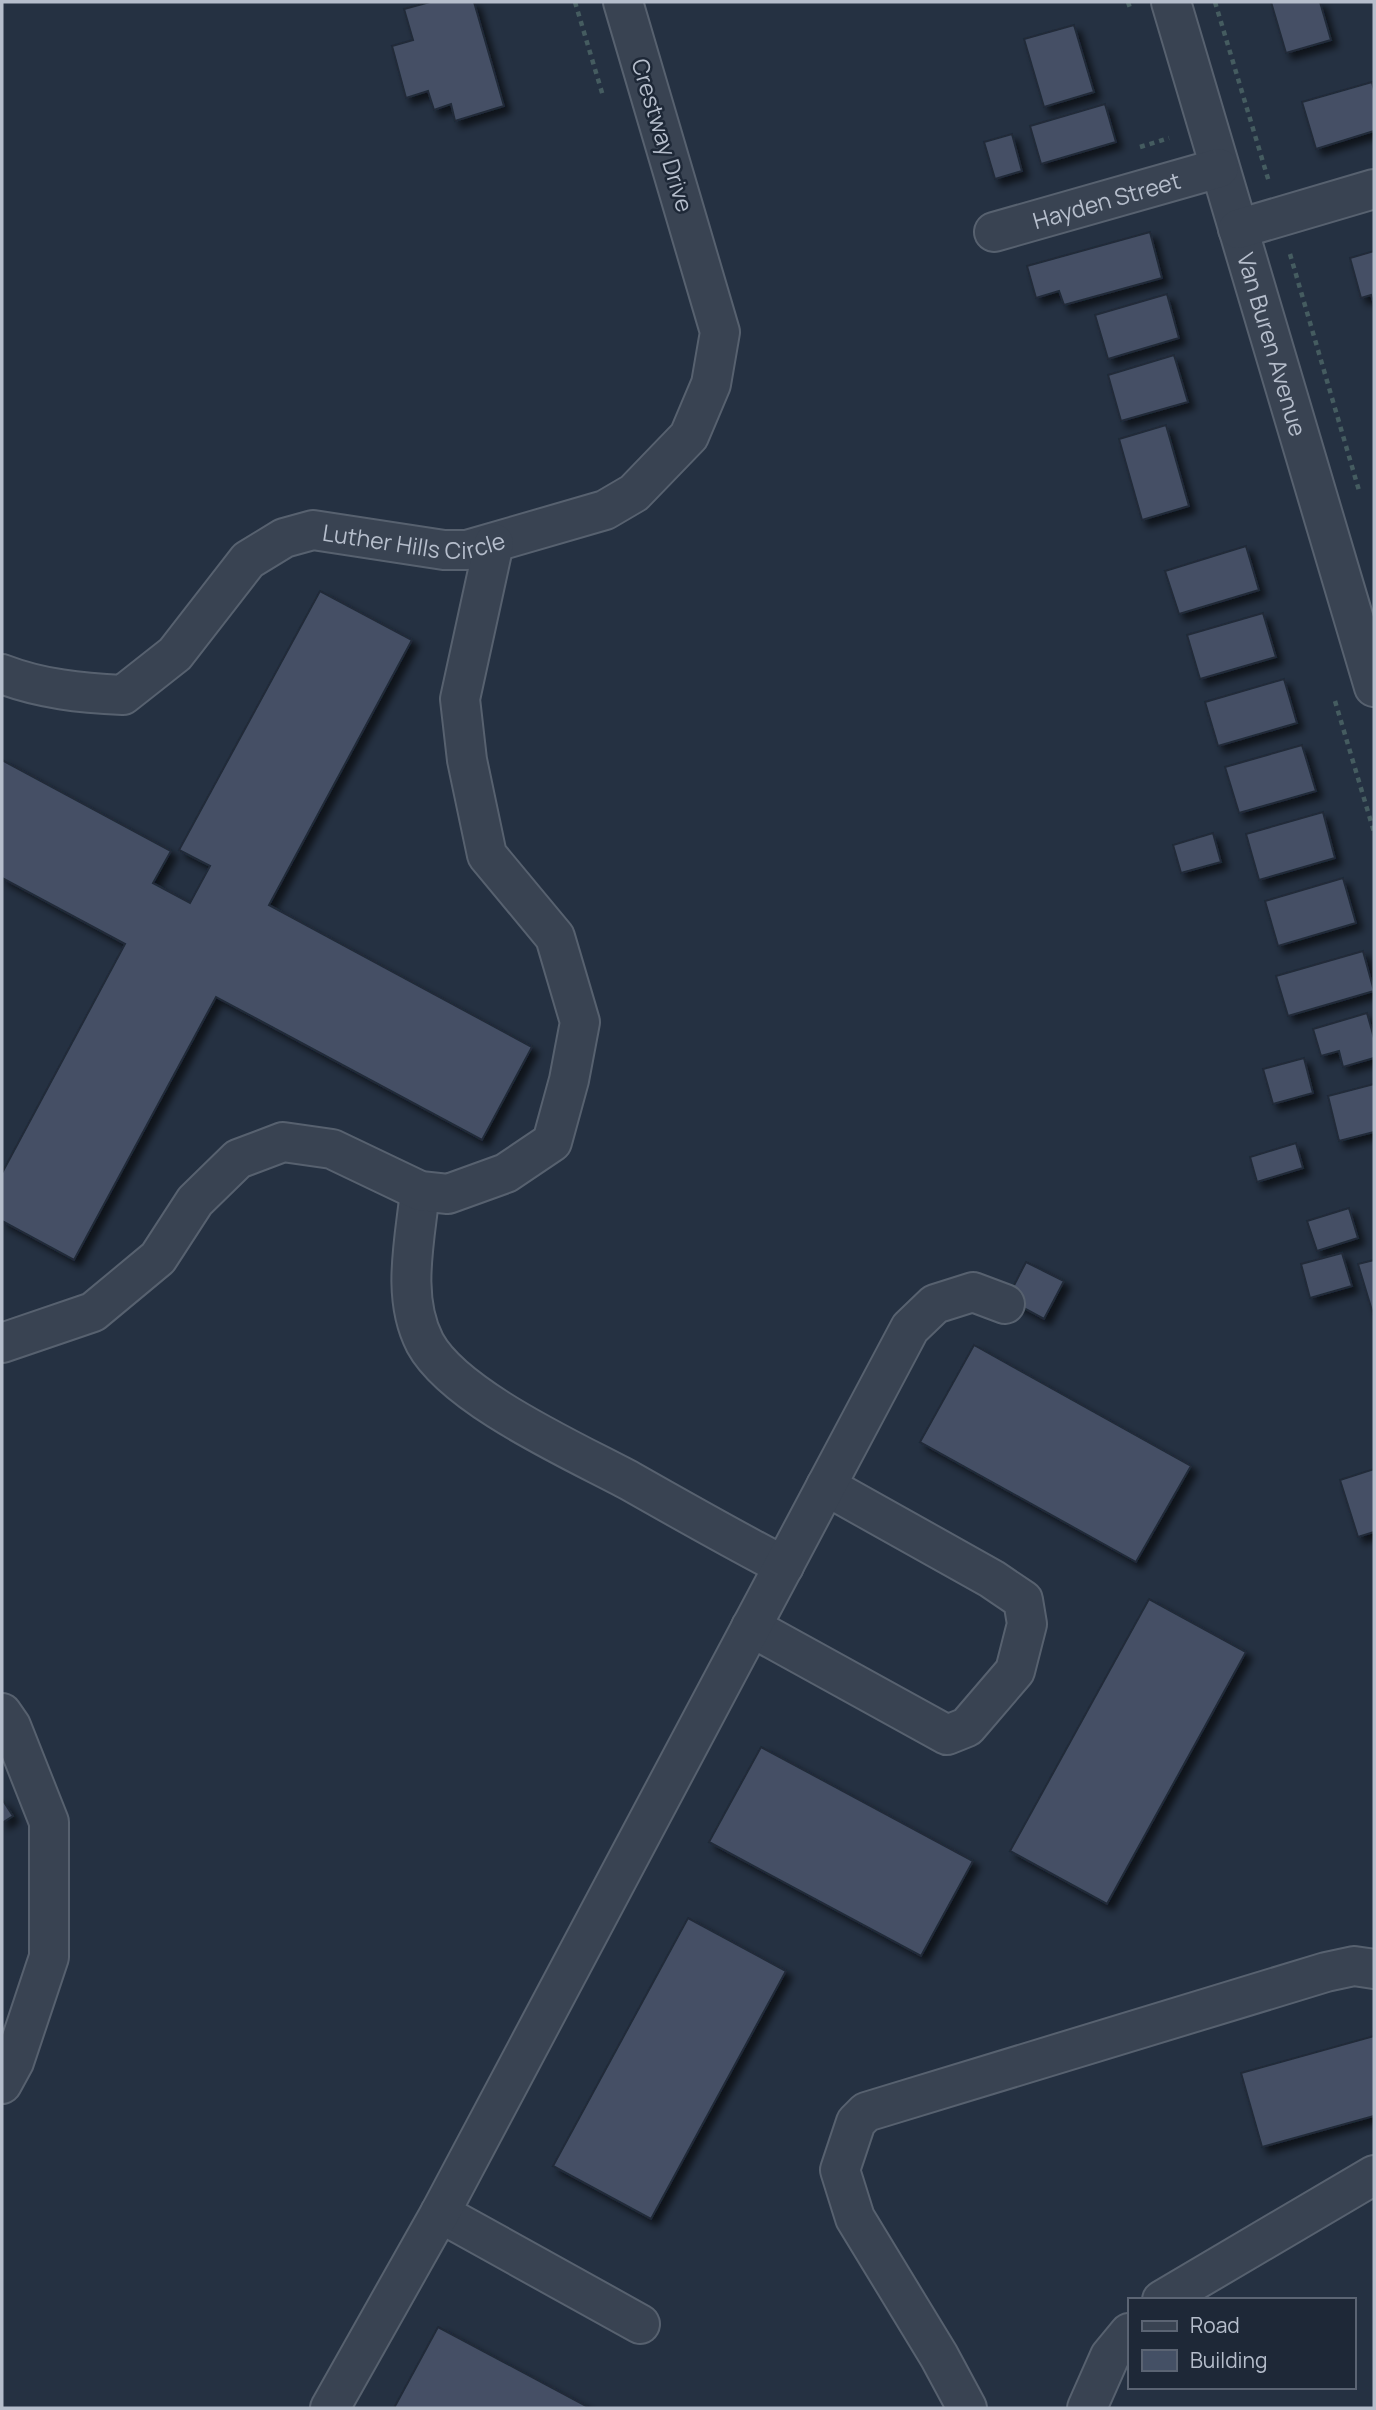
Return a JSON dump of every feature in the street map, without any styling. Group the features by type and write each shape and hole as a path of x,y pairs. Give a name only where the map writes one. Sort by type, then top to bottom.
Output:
{"street":[{"name":"Crestway Drive","path":"623,2 702,269"},
{"name":"Van Buren Avenue","path":"1171,2 1374,687"},
{"name":"Hayden Street","path":"994,232 1219,168"},
{"path":"1238,229 1374,189"},
{"name":"Luther Hills Circle","path":"2,674 23,682 75,693 123,695 175,654 248,560 285,538 313,530 444,550 467,550 605,510 634,493 690,436 711,384 720,332 702,269"},
{"path":"2,1343 93,1312 158,1258 195,1201 238,1159 283,1142 332,1149 420,1191 448,1194 506,1173 552,1142 569,1080 580,1022 555,937 487,855 467,760 460,699 494,543"},
{"path":"420,1191 412,1295 416,1318 426,1343 448,1372 498,1409 784,1566"},
{"path":"330,2408 440,2213 909,1328 935,1304 973,1292 1005,1304"},
{"path":"751,1627 947,1735 967,1727 1015,1671 1027,1624 1023,1600 992,1579 826,1486"},
{"path":"2,1713 11,1726 49,1822 49,1956 14,2062 2,2084"},
{"path":"967,2408 939,2356 855,2218 840,2170 856,2122 866,2112 1326,1972 1354,1966 1374,1969"},
{"path":"1166,2298 1374,2175"},
{"path":"440,2213 640,2324"},
{"path":"1087,2408 1110,2356 1128,2334"}],"path":[{"path":"575,2 603,96"},
{"path":"1332,689 1374,832"}],"building":[{"path":"430,2 474,2 504,106 455,121 451,104 434,110 428,91 406,98 392,46 413,40 404,9"},
{"path":"1271,2 1320,2 1331,40 1286,53"},
{"path":"1074,25 1094,92 1044,107 1024,39"},
{"path":"1372,82 1374,131 1316,149 1302,102"},
{"path":"1105,104 1116,142 1041,164 1030,126"},
{"path":"1012,134 1022,171 995,179 984,142"},
{"path":"1150,232 1162,278 1064,305 1059,291 1036,298 1027,266"},
{"path":"1374,251 1374,305 1371,295 1361,298 1350,258"},
{"path":"1167,294 1179,338 1108,359 1095,315"},
{"path":"1174,355 1188,402 1121,421 1108,375"},
{"path":"1166,425 1189,506 1142,520 1119,439"},
{"path":"1246,546 1259,590 1179,614 1165,571"},
{"path":"320,591 412,640 269,905 532,1047 482,1140 216,997 74,1260 2,1221 2,1173 125,944 2,878 2,760 171,851 153,883 190,903 210,866 179,850"},
{"path":"1263,613 1276,657 1200,679 1187,635"},
{"path":"1284,679 1297,723 1218,746 1205,702"},
{"path":"1302,745 1316,791 1239,813 1225,767"},
{"path":"1323,812 1335,858 1259,880 1246,834"},
{"path":"1213,833 1221,862 1181,873 1173,845"},
{"path":"1343,878 1356,923 1278,946 1265,901"},
{"path":"1363,951 1374,991 1288,1016 1276,976"},
{"path":"1367,1013 1374,1038 1374,1058 1343,1067 1339,1051 1321,1056 1313,1029"},
{"path":"1304,1058 1313,1093 1273,1104 1263,1069"},
{"path":"1374,1084 1374,1132 1339,1141 1328,1096"},
{"path":"1296,1143 1303,1168 1257,1182 1250,1157"},
{"path":"1349,1208 1358,1238 1317,1251 1307,1221"},
{"path":"1342,1253 1352,1286 1310,1298 1301,1264"},
{"path":"1374,1260 1374,1314 1373,1314 1358,1264"},
{"path":"1026,1262 1064,1281 1044,1319 1007,1299"},
{"path":"974,1345 1191,1466 1136,1562 920,1442"},
{"path":"1374,1469 1374,1532 1358,1537 1340,1480"},
{"path":"1149,1599 1246,1652 1107,1904 1010,1851"},
{"path":"761,1747 973,1861 921,1956 709,1842"},
{"path":"2,1799 13,1816 2,1823"},
{"path":"688,1918 786,1971 651,2219 553,2166"},
{"path":"1374,2036 1374,2116 1262,2147 1241,2073"},
{"path":"438,2327 590,2408 394,2408"}]}
